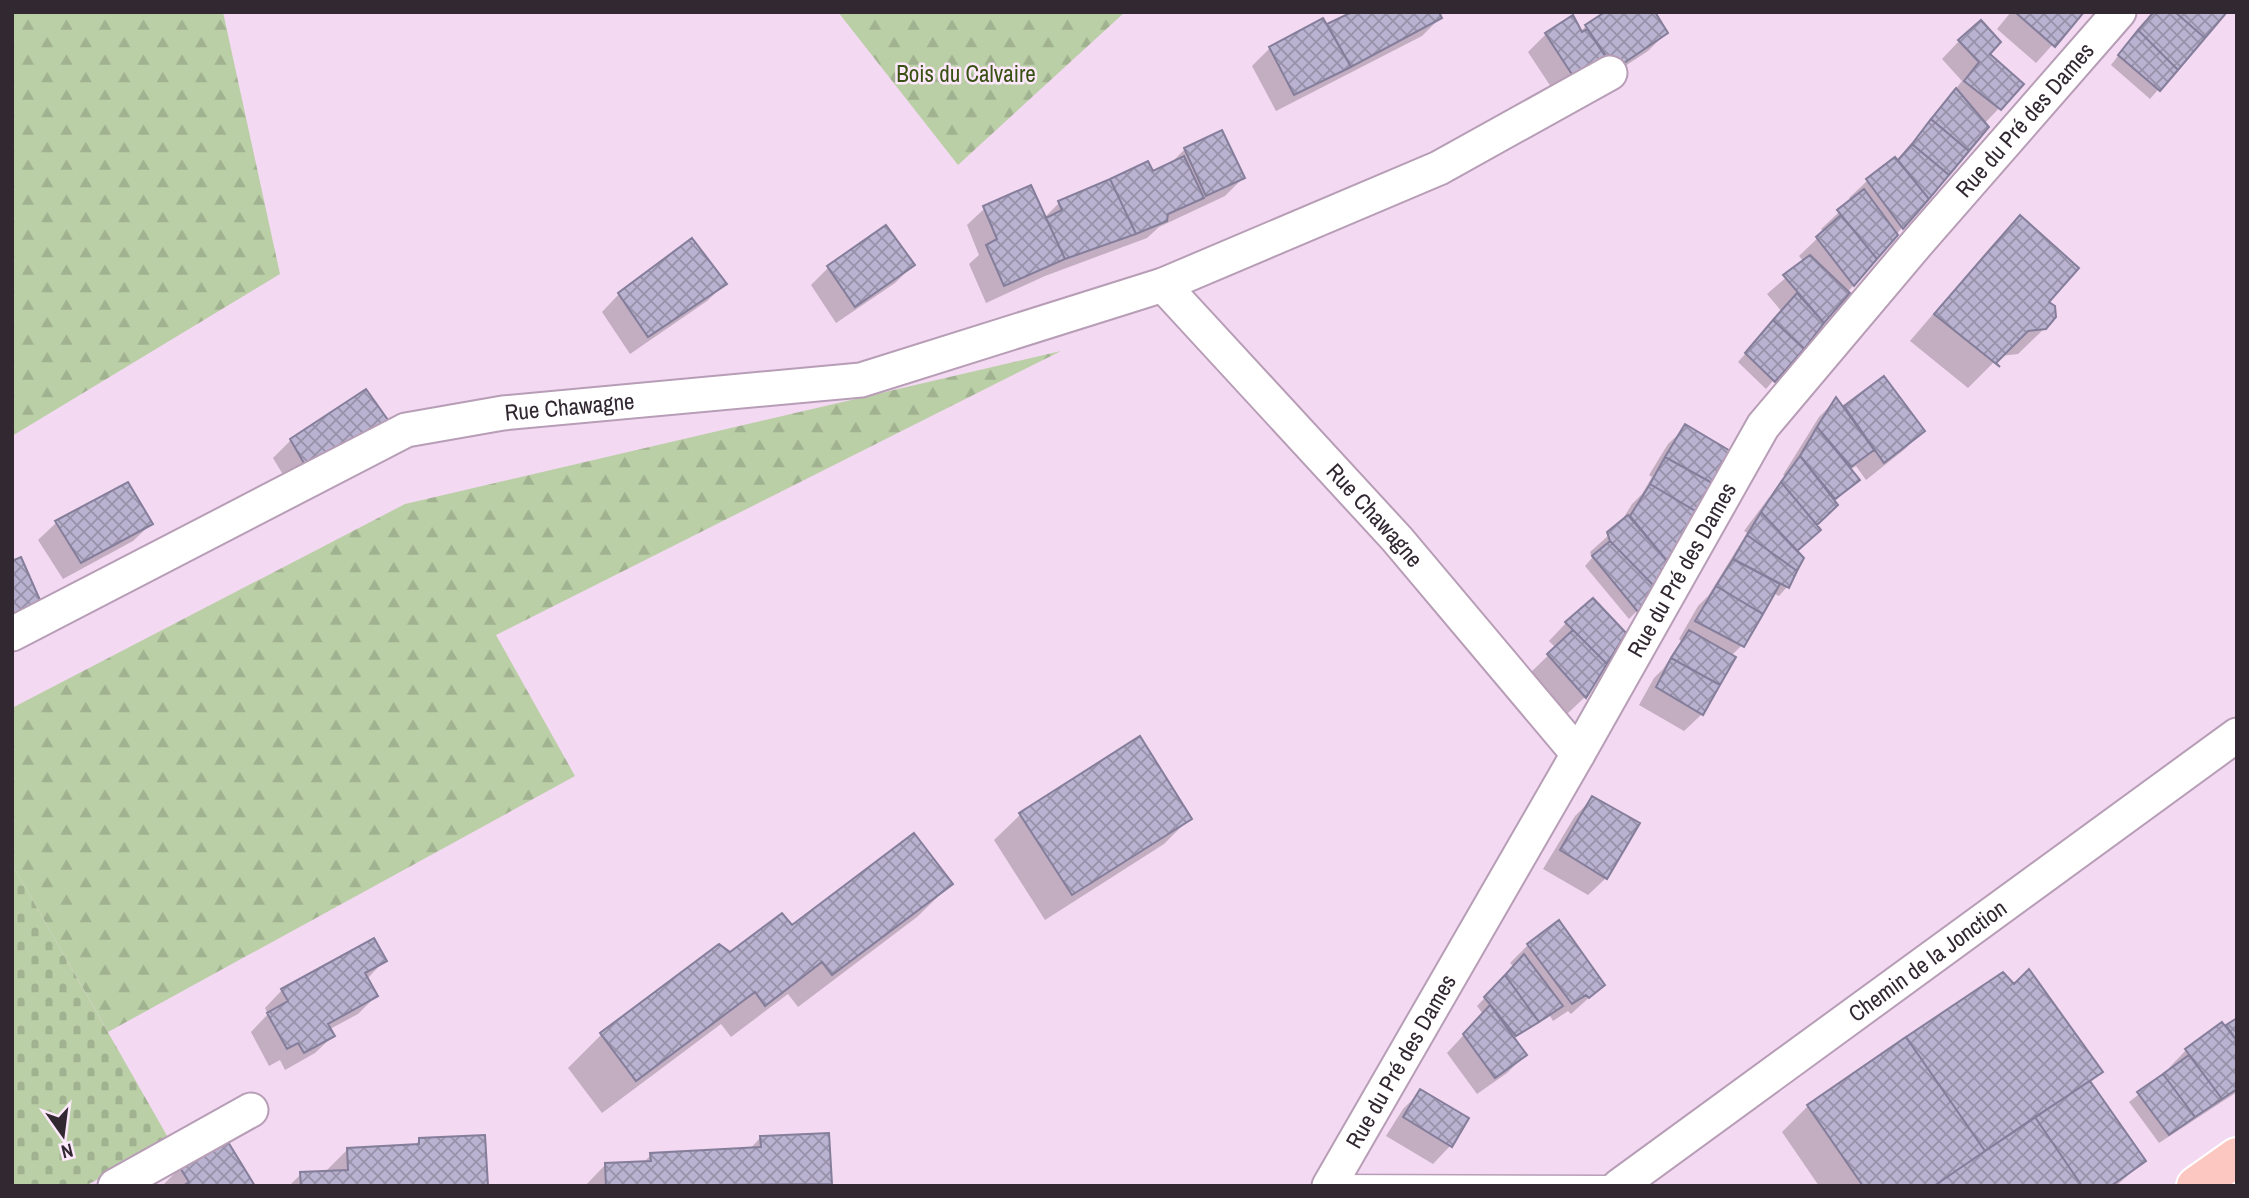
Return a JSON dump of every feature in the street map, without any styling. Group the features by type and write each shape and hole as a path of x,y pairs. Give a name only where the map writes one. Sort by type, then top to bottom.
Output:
{"main road":[{"path":"2196,1186 2237,1157"}],"street":[{"name":"Rue du Pré des Dames","path":"1330,1184 1763,426 1919,241 2119,12"},
{"name":"Rue Chawagne","path":"12,635 406,430 503,412 861,380 1163,285 1439,168 1610,73"},
{"name":"Rue Chawagne","path":"1163,285 1397,539 1578,754"},
{"name":"Chemin de la Jonction","path":"1619,1185 2237,735"},
{"path":"115,1186 251,1110"}],"lane":[{"path":"1330,1184 1619,1185"}],"green space":[{"path":"12,12 223,12 280,274 12,436"},
{"name":"Bois du Calvaire","path":"838,12 1125,12 958,165"},
{"path":"1061,351 496,635 575,776 108,1032 12,864 12,708 405,504"},
{"path":"12,864 170,1141 85,1186 12,1186"}],"building":[{"path":"1352,12 1439,12 1442,18 1351,67 1327,24"},
{"path":"1605,12 1655,12 1668,33 1615,69 1585,25"},
{"path":"2015,12 2084,12 2055,47"},
{"path":"2154,12 2175,12 2205,38 2178,70 2138,30"},
{"path":"2175,12 2227,12 2205,38"},
{"path":"1573,15 1582,32 1587,29 1605,56 1573,76 1545,33"},
{"path":"1323,18 1351,67 1294,95 1269,47"},
{"path":"1981,20 2001,42 1990,54 2024,84 2001,110 1964,81 1979,62 1958,40"},
{"path":"2138,30 2178,70 2160,91 2118,55"},
{"path":"1956,88 1989,127 1969,151 1931,119"},
{"path":"1931,119 1969,151 1949,175 1912,144"},
{"path":"1222,130 1245,178 1206,196 1184,148"},
{"path":"1912,144 1949,175 1929,199 1898,160"},
{"path":"1184,156 1204,198 1168,214 1167,221 1136,234 1110,179 1148,161 1153,171"},
{"path":"1895,157 1929,199 1903,229 1866,179"},
{"path":"1110,179 1136,234 1065,259 1046,218 1062,210 1058,201"},
{"path":"1031,185 1065,259 1004,286 986,245 997,239 983,206"},
{"path":"1864,189 1898,235 1877,259 1837,210"},
{"path":"1841,215 1877,259 1854,286 1816,237"},
{"path":"2020,215 2079,268 2049,302 2055,306 2056,317 2046,329 2028,331 1996,363 2000,367 1934,314"},
{"path":"886,225 915,265 855,307 827,266"},
{"path":"692,238 727,284 648,337 618,293"},
{"path":"1810,255 1850,293 1824,323 1783,275"},
{"path":"1797,293 1824,323 1804,349 1773,320"},
{"path":"1773,320 1804,349 1775,382 1745,353"},
{"path":"1884,376 1925,431 1884,463 1844,406"},
{"path":"366,389 395,430 312,477 290,439"},
{"path":"1836,397 1874,450 1851,467 1817,427"},
{"path":"1685,424 1732,452 1714,484 1665,457"},
{"path":"1817,427 1860,480 1835,499 1800,456"},
{"path":"1800,456 1838,505 1817,525 1781,482"},
{"path":"1665,457 1714,484 1697,512 1650,484"},
{"path":"128,482 153,524 81,563 55,521"},
{"path":"1781,482 1821,530 1797,551 1761,512"},
{"path":"1650,484 1697,512 1668,562 1630,516"},
{"path":"1761,512 1804,558 1797,571 1747,535"},
{"path":"1628,515 1668,562 1654,586 1610,541 1607,532"},
{"path":"1747,535 1797,571 1789,588 1733,559"},
{"path":"1610,541 1654,586 1638,612 1592,556"},
{"path":"21,557 43,607 12,619 12,561"},
{"path":"1733,559 1780,584 1763,614 1716,586"},
{"path":"1716,586 1763,614 1744,647 1695,621"},
{"path":"1593,598 1626,633 1607,664 1565,622"},
{"path":"1573,630 1607,664 1586,698 1547,654"},
{"path":"1689,630 1736,657 1720,685 1671,658"},
{"path":"1671,658 1720,685 1703,715 1656,687"},
{"path":"1140,736 1192,819 1072,895 1019,813"},
{"path":"1592,796 1640,823 1607,879 1560,850"},
{"path":"914,833 953,884 832,975 822,962 765,1006 755,992 636,1081 600,1033 719,944 730,952 782,913 792,925"},
{"path":"1559,920 1605,985 1589,998 1586,995 1572,1004 1527,944"},
{"path":"374,938 387,961 365,973 378,996 328,1024 335,1036 304,1053 298,1043 287,1049 267,1013 288,1001 281,989"},
{"path":"1524,954 1563,1006 1539,1022 1505,975"},
{"path":"2029,969 2103,1072 1985,1151 1906,1037 2003,972 2014,984"},
{"path":"1505,975 1539,1022 1516,1036 1484,997"},
{"path":"1490,1005 1527,1055 1495,1078 1463,1034"},
{"path":"2237,1018 2237,1041 2226,1025"},
{"path":"2222,1022 2237,1041 2237,1089 2222,1099 2185,1049"},
{"path":"1906,1037 1985,1151 1934,1186 1863,1186 1807,1105"},
{"path":"2189,1055 2222,1099 2195,1117 2163,1074"},
{"path":"2163,1074 2195,1117 2169,1135 2137,1092"},
{"path":"2090,1081 2146,1161 2111,1186 2082,1186 2035,1117"},
{"path":"1420,1089 1469,1118 1452,1147 1403,1117"},
{"path":"2035,1117 2082,1186 1934,1186 1985,1151"},
{"path":"829,1133 832,1184 606,1186 605,1163 651,1161 650,1153 761,1147 760,1136"},
{"path":"485,1135 488,1186 301,1186 300,1172 348,1170 347,1148 419,1144 419,1138"},
{"path":"225,1137 255,1186 183,1186 189,1182 179,1166"}]}
